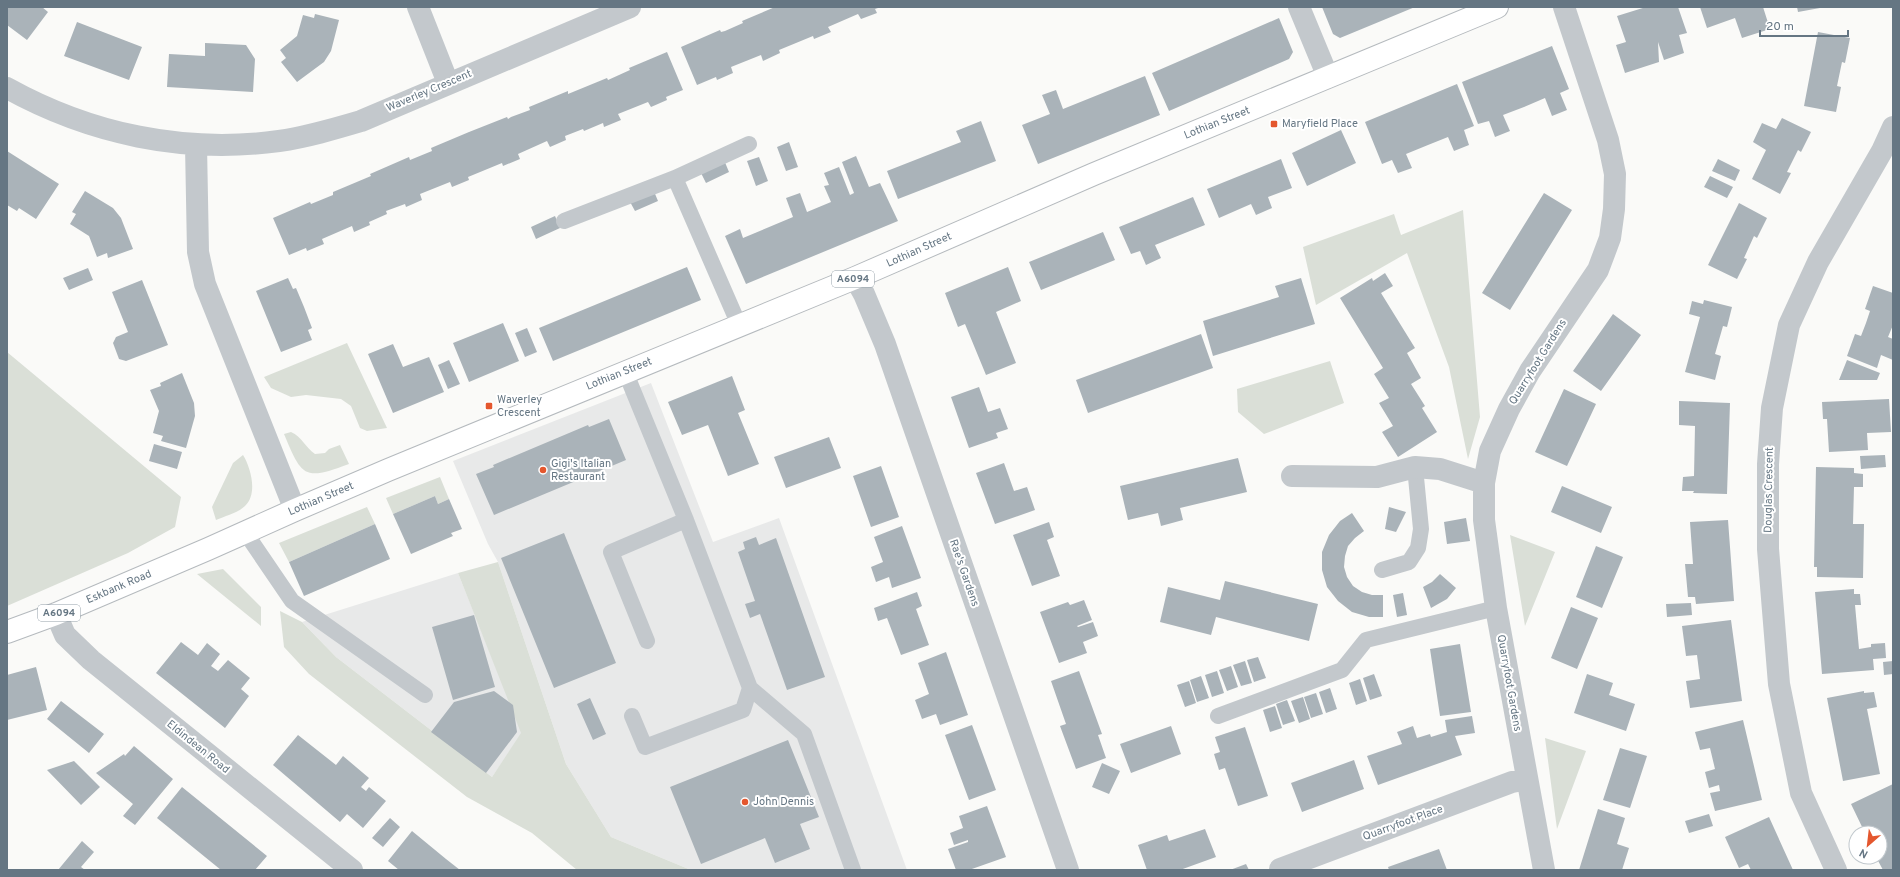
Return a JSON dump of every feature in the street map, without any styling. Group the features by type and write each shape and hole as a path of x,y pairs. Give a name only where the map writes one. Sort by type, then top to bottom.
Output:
{"main road":[{"name":"Lothian Street","path":"208,549 294,510 855,278 1094,174 1497,7"},
{"name":"Eskbank Road","path":"7,632 56,614 208,549"}],"street":[{"path":"418,7 448,83"},
{"name":"Waverley Crescent","path":"7,88 31,101 70,118 110,131 152,140 196,145 236,145 279,141 320,133 361,120 630,7"},
{"path":"1299,7 1328,78"},
{"name":"Quarryfoot Gardens","path":"1544,870 1496,608 1484,520 1484,482 1490,452 1509,409 1530,371 1598,270 1610,238 1614,209 1615,174 1608,140 1564,7"},
{"name":"Douglas Crescent","path":"1836,870 1801,793 1779,684 1768,549 1768,464 1772,408 1789,325 1818,262 1882,152 1893,127"},
{"path":"196,145 198,252 205,284 294,510"},
{"name":"Rae's Gardens","path":"855,278 864,294 885,344 1068,870"},
{"path":"1292,476 1377,477 1415,466 1440,469 1484,482"},
{"name":"Eldindean Road","path":"56,614 65,635 91,660 352,870"},
{"name":"Quarryfoot Place","path":"1281,870 1280,869 1512,782 1527,779"}],"lane":[{"path":"564,221 675,178 749,144"},
{"path":"675,178 739,325"},
{"path":"625,372 686,520 750,688 804,734 853,870"},
{"path":"1382,570 1409,562 1418,548 1421,529 1415,466"},
{"path":"647,641 611,552 686,520"},
{"path":"245,532 292,600 425,695"},
{"path":"1218,716 1342,670 1366,640 1496,608"},
{"path":"632,716 645,747 743,710 750,688"}],"shaded area":[{"path":"1463,210 1480,417 1468,459 1449,367 1407,253 1316,305 1303,247 1394,214 1401,235"},
{"path":"347,343 387,428 367,431 360,428 351,406 341,399 306,395 291,397 271,388 264,377"},
{"path":"7,352 181,497 175,527 128,553 7,606"},
{"path":"1330,361 1344,403 1264,434 1238,412 1237,389"},
{"path":"651,383 713,542 779,518 907,870 691,870 611,837 566,764 498,562 488,544 453,461"},
{"path":"291,432 295,434 315,454 325,453 329,449 340,445 349,464 322,473 306,472 295,459 284,434"},
{"path":"243,455 249,467 252,481 249,501 239,511 216,520 212,507 233,463"},
{"path":"440,477 449,499 438,504 435,496 393,514 386,498"},
{"path":"367,507 375,524 289,562 279,543"},
{"path":"1510,535 1555,552 1525,626"},
{"path":"498,562 566,764 611,837 691,870 577,870 532,833 467,797 309,674 284,647 280,611 302,622 336,657 492,777 521,733 458,573"},
{"path":"223,569 261,607 261,626 197,574"},
{"path":"458,573 522,733 492,777 336,657 302,622"},
{"path":"1545,738 1586,751 1557,829"}],"building":[{"path":"7,7 42,7 48,12 27,40 7,25"},
{"path":"775,7 881,7 875,9 877,13 861,19 858,14 828,27 831,32 814,39 813,36 779,50 780,53 763,61 761,55 731,67 733,73 717,80 716,77 697,85 681,47 720,30 721,32 725,31 743,23 742,21"},
{"path":"1322,7 1415,7 1340,38 1333,34"},
{"path":"1646,7 1678,7 1687,33 1679,35 1684,53 1664,60 1658,42 1659,62 1625,73 1616,45 1626,42 1617,16"},
{"path":"1700,7 1763,7 1770,29 1742,38 1735,18 1707,28"},
{"path":"1797,7 1820,7 1820,8 1798,12"},
{"path":"315,14 339,20 331,51 324,62 297,82 281,62 286,58 280,50 297,36 303,15 314,18"},
{"path":"1279,18 1293,52 1289,59 1169,111 1152,73"},
{"path":"77,22 142,47 129,80 64,56"},
{"path":"1818,32 1850,38 1845,63 1842,62 1837,86 1841,87 1836,112 1804,106"},
{"path":"205,43 246,45 255,59 253,92 167,87 169,54 205,56"},
{"path":"1552,46 1569,89 1560,93 1567,110 1552,116 1545,98 1503,115 1510,131 1495,137 1489,121 1478,124 1462,82"},
{"path":"667,52 683,90 666,97 667,100 651,107 648,102 618,114 621,120 604,127 603,123 584,131 583,129 565,136 566,140 550,147 547,141 518,154 520,159 503,166 502,163 468,177 469,180 452,187 450,182 420,194 422,200 406,207 405,204 386,211 387,214 369,222 370,225 354,232 352,226 322,239 324,244 307,251 306,248 289,255 273,218 310,202 311,204 333,195 333,192 371,176 370,174 409,157 410,160 432,151 431,148 507,117 508,119 530,110 529,107 568,91 568,94 607,78 608,80 630,70 629,68"},
{"path":"1145,76 1160,115 1038,164 1022,125 1050,114 1042,95 1056,90 1063,109"},
{"path":"1457,84 1474,126 1464,130 1469,145 1454,151 1448,137 1406,154 1412,168 1398,173 1392,160 1382,164 1365,122"},
{"path":"1782,118 1811,132 1801,152 1798,150 1787,172 1791,173 1780,194 1752,179 1766,150 1753,142 1762,123 1776,129"},
{"path":"981,121 996,161 898,199 887,171 961,142 956,131"},
{"path":"1341,130 1356,163 1307,186 1292,153"},
{"path":"789,142 798,167 786,171 777,147"},
{"path":"7,151 59,184 36,219 19,208 17,211 7,205"},
{"path":"856,156 869,187 880,183 898,221 746,284 725,236 740,229 743,238 793,217 786,198 800,193 807,212 831,202 824,186 829,185 824,173 839,167 850,195 854,193 842,162"},
{"path":"759,157 768,181 756,186 747,161"},
{"path":"1281,159 1292,188 1268,197 1272,208 1256,215 1251,204 1219,218 1207,189"},
{"path":"1718,159 1740,170 1735,181 1712,171"},
{"path":"724,160 729,172 706,183 700,171"},
{"path":"1710,176 1733,187 1727,198 1704,187"},
{"path":"653,189 658,201 635,211 629,200"},
{"path":"85,191 113,208 121,218 133,249 108,258 107,253 97,257 89,236 70,224 76,214 72,212"},
{"path":"1544,193 1572,210 1510,310 1482,293"},
{"path":"1193,197 1205,225 1155,245 1161,258 1146,265 1140,251 1131,254 1119,227"},
{"path":"1739,203 1767,218 1757,238 1754,236 1744,258 1747,259 1737,279 1708,265"},
{"path":"555,216 560,228 536,239 531,227"},
{"path":"1103,232 1115,260 1041,290 1029,262"},
{"path":"687,267 701,300 553,361 539,328"},
{"path":"1008,267 1021,301 996,312 1016,363 986,375 965,324 958,327 945,293"},
{"path":"88,268 93,280 69,290 63,278"},
{"path":"1385,273 1393,286 1381,293 1415,348 1407,353 1421,378 1411,384 1425,406 1422,408 1437,432 1398,457 1382,432 1393,426 1379,403 1389,398 1374,374 1383,368 1340,298 1372,278 1373,281"},
{"path":"288,278 293,289 296,288 304,307 312,328 308,330 312,340 281,352 256,291"},
{"path":"1301,278 1315,324 1213,356 1203,321 1279,297 1275,286"},
{"path":"142,280 168,345 126,361 119,359 113,343 116,337 128,332 112,292"},
{"path":"1873,286 1893,293 1893,325 1888,337 1893,339 1893,360 1881,355 1877,368 1847,356 1855,334 1861,336 1866,323 1870,311 1865,309"},
{"path":"1704,300 1732,307 1727,327 1723,326 1715,354 1721,356 1715,380 1685,372 1700,317 1689,314 1692,301 1703,304"},
{"path":"1613,314 1641,335 1601,391 1573,371"},
{"path":"503,323 519,361 469,382 453,343"},
{"path":"527,328 537,352 525,357 515,333"},
{"path":"1201,334 1213,368 1088,413 1076,380"},
{"path":"393,344 403,367 429,357 444,392 393,413 368,354"},
{"path":"449,360 460,384 448,389 438,365"},
{"path":"1847,360 1880,373 1877,380 1839,380"},
{"path":"182,373 194,403 195,416 186,448 161,441 163,436 153,433 159,411 150,390 161,386 160,383"},
{"path":"732,376 745,410 738,413 759,464 728,476 708,425 682,435 668,402"},
{"path":"979,387 988,412 1000,408 1008,429 996,433 998,438 969,448 951,397"},
{"path":"1564,389 1596,404 1567,466 1535,452"},
{"path":"1889,399 1891,432 1867,433 1868,450 1829,452 1827,419 1823,419 1822,402"},
{"path":"1679,401 1730,403 1727,494 1693,493 1694,491 1682,491 1683,477 1694,476 1695,426 1679,425"},
{"name":"Gigi's Italian Restaurant","path":"609,419 626,460 494,515 476,474 494,467 493,465 588,425 589,427"},
{"path":"829,437 841,468 786,488 774,457"},
{"path":"154,444 182,452 177,469 149,461"},
{"path":"1885,455 1886,467 1861,469 1860,456"},
{"path":"1238,458 1247,492 1180,508 1183,520 1161,526 1158,513 1128,520 1120,486"},
{"path":"1004,463 1014,491 1027,487 1035,510 995,524 976,473"},
{"path":"881,466 899,517 871,527 853,476"},
{"path":"1816,467 1854,468 1854,473 1863,474 1863,487 1854,487 1853,524 1864,524 1863,578 1817,577 1817,567 1814,567"},
{"path":"1562,486 1612,507 1601,533 1551,512"},
{"path":"435,496 438,504 449,499 462,529 451,533 453,536 411,554 393,514"},
{"path":"1389,507 1406,512 1396,532 1385,529"},
{"path":"1352,513 1364,531 1348,546 1344,567 1347,577 1353,586 1362,592 1372,595 1383,595 1383,617 1369,617 1352,612 1338,601 1327,587 1322,570 1322,552 1329,535 1340,521"},
{"path":"1466,518 1470,541 1447,544 1444,522"},
{"path":"1728,520 1734,601 1696,604 1695,597 1688,597 1685,564 1693,564 1690,522"},
{"path":"1049,522 1054,537 1047,540 1060,576 1032,586 1013,535"},
{"path":"375,524 390,559 304,596 289,562"},
{"path":"902,526 921,578 892,588 889,577 876,582 871,567 883,562 874,537"},
{"path":"564,533 616,663 554,688 501,558"},
{"path":"756,537 759,545 776,538 825,677 787,690 760,614 750,618 745,604 755,601 738,552 745,549 743,542"},
{"path":"1596,546 1623,557 1602,608 1576,597"},
{"path":"1440,574 1456,588 1447,599 1431,608 1423,587 1432,582"},
{"path":"1225,581 1318,604 1309,641 1216,617 1211,635 1160,622 1168,587 1220,600"},
{"path":"1854,589 1854,594 1860,594 1861,605 1855,605 1859,649 1871,647 1871,644 1885,643 1886,658 1873,659 1874,670 1822,674 1815,592"},
{"path":"917,592 922,606 916,609 929,645 901,655 887,618 878,621 874,608"},
{"path":"1403,593 1407,615 1397,617 1393,595"},
{"path":"1084,600 1092,620 1077,626 1078,627 1093,622 1098,636 1083,642 1087,653 1059,663 1040,612 1068,602 1070,605"},
{"path":"1691,603 1692,615 1667,617 1666,604"},
{"path":"1571,607 1598,618 1577,669 1551,658"},
{"path":"474,615 495,687 453,700 432,627"},
{"path":"1731,620 1742,701 1690,708 1686,681 1700,679 1697,655 1686,656 1682,626"},
{"path":"181,642 198,655 207,643 220,654 211,666 218,671 228,660 250,678 241,689 249,696 225,728 156,673"},
{"path":"1460,644 1471,712 1440,716 1430,649"},
{"path":"946,652 968,715 940,725 936,714 922,719 915,700 929,694 918,663"},
{"path":"1258,657 1266,678 1254,682 1247,660"},
{"path":"1245,661 1252,683 1241,686 1233,665"},
{"path":"1893,661 1893,674 1884,675 1883,662"},
{"path":"1231,666 1238,687 1227,691 1219,670"},
{"path":"36,667 47,710 7,720 7,675"},
{"path":"1079,671 1102,734 1098,735 1106,758 1076,769 1060,726 1066,724 1051,681"},
{"path":"1217,671 1224,693 1212,697 1205,675"},
{"path":"1374,674 1382,696 1370,700 1363,678"},
{"path":"1587,674 1613,683 1609,695 1635,704 1626,731 1574,713"},
{"path":"1201,676 1209,698 1197,702 1190,680"},
{"path":"1360,679 1367,701 1356,705 1349,683"},
{"path":"1189,681 1196,703 1185,707 1177,685"},
{"path":"1330,688 1337,709 1326,713 1319,692"},
{"path":"494,691 513,705 517,732 486,773 431,732 454,702"},
{"path":"1864,691 1864,693 1874,692 1877,707 1867,709 1880,774 1843,781 1827,698"},
{"path":"1316,693 1323,714 1311,718 1304,697"},
{"path":"1303,697 1310,719 1299,723 1291,701"},
{"path":"590,698 606,734 593,740 577,704"},
{"path":"1287,700 1295,721 1283,725 1276,704"},
{"path":"61,701 104,734 89,753 47,719"},
{"path":"1275,706 1282,728 1270,732 1263,710"},
{"path":"1472,716 1475,733 1455,736 1462,755 1378,785 1367,756 1402,744 1397,732 1413,726 1417,738 1430,734 1431,737 1447,732 1445,720"},
{"path":"1743,720 1762,800 1715,811 1710,793 1720,791 1719,785 1709,788 1705,772 1715,769 1710,748 1700,750 1695,732"},
{"path":"972,725 996,790 969,800 945,735"},
{"path":"1171,726 1181,754 1131,773 1120,744"},
{"path":"1245,727 1268,796 1238,806 1225,768 1219,770 1214,754 1220,752 1215,737"},
{"path":"298,735 336,765 343,756 369,778 361,787 366,791 369,787 386,801 363,828 347,814 340,822 273,765"},
{"name":"John Dennis","path":"788,740 819,817 800,824 810,849 775,863 765,838 701,864 670,787"},
{"path":"134,746 173,779 135,825 123,816 133,804 96,773 124,754 125,756"},
{"path":"1620,748 1647,756 1630,808 1603,800"},
{"path":"1354,760 1364,789 1302,812 1291,783"},
{"path":"74,761 100,787 81,805 47,770"},
{"path":"1102,763 1120,771 1109,794 1092,787"},
{"path":"1893,784 1893,870 1883,870 1880,865 1888,865 1888,825 1861,825 1851,804"},
{"path":"182,787 267,856 255,870 221,870 157,818"},
{"path":"987,806 1006,857 969,870 956,870 948,849 968,842 968,840 954,845 950,833 963,828 959,816"},
{"path":"1598,809 1625,818 1617,844 1629,848 1622,870 1579,870"},
{"path":"1709,814 1713,826 1689,833 1685,821"},
{"path":"1769,817 1793,870 1751,870 1748,864 1739,868 1725,837"},
{"path":"390,818 400,827 383,847 372,838"},
{"path":"1205,829 1216,857 1180,870 1147,870 1138,845 1167,835 1169,841"},
{"path":"412,831 460,870 399,870 388,861"},
{"path":"82,841 94,852 81,867 85,870 58,870"},
{"path":"1439,849 1447,870 1389,870 1388,867"},
{"path":"1246,864 1249,870 1230,870"}],"place":[{"name":"Maryfield Place","path":"1274,124"},
{"name":"Waverley Crescent","path":"489,406"},
{"name":"Gigi's Italian Restaurant","path":"543,470"},
{"name":"John Dennis","path":"745,802"}]}
